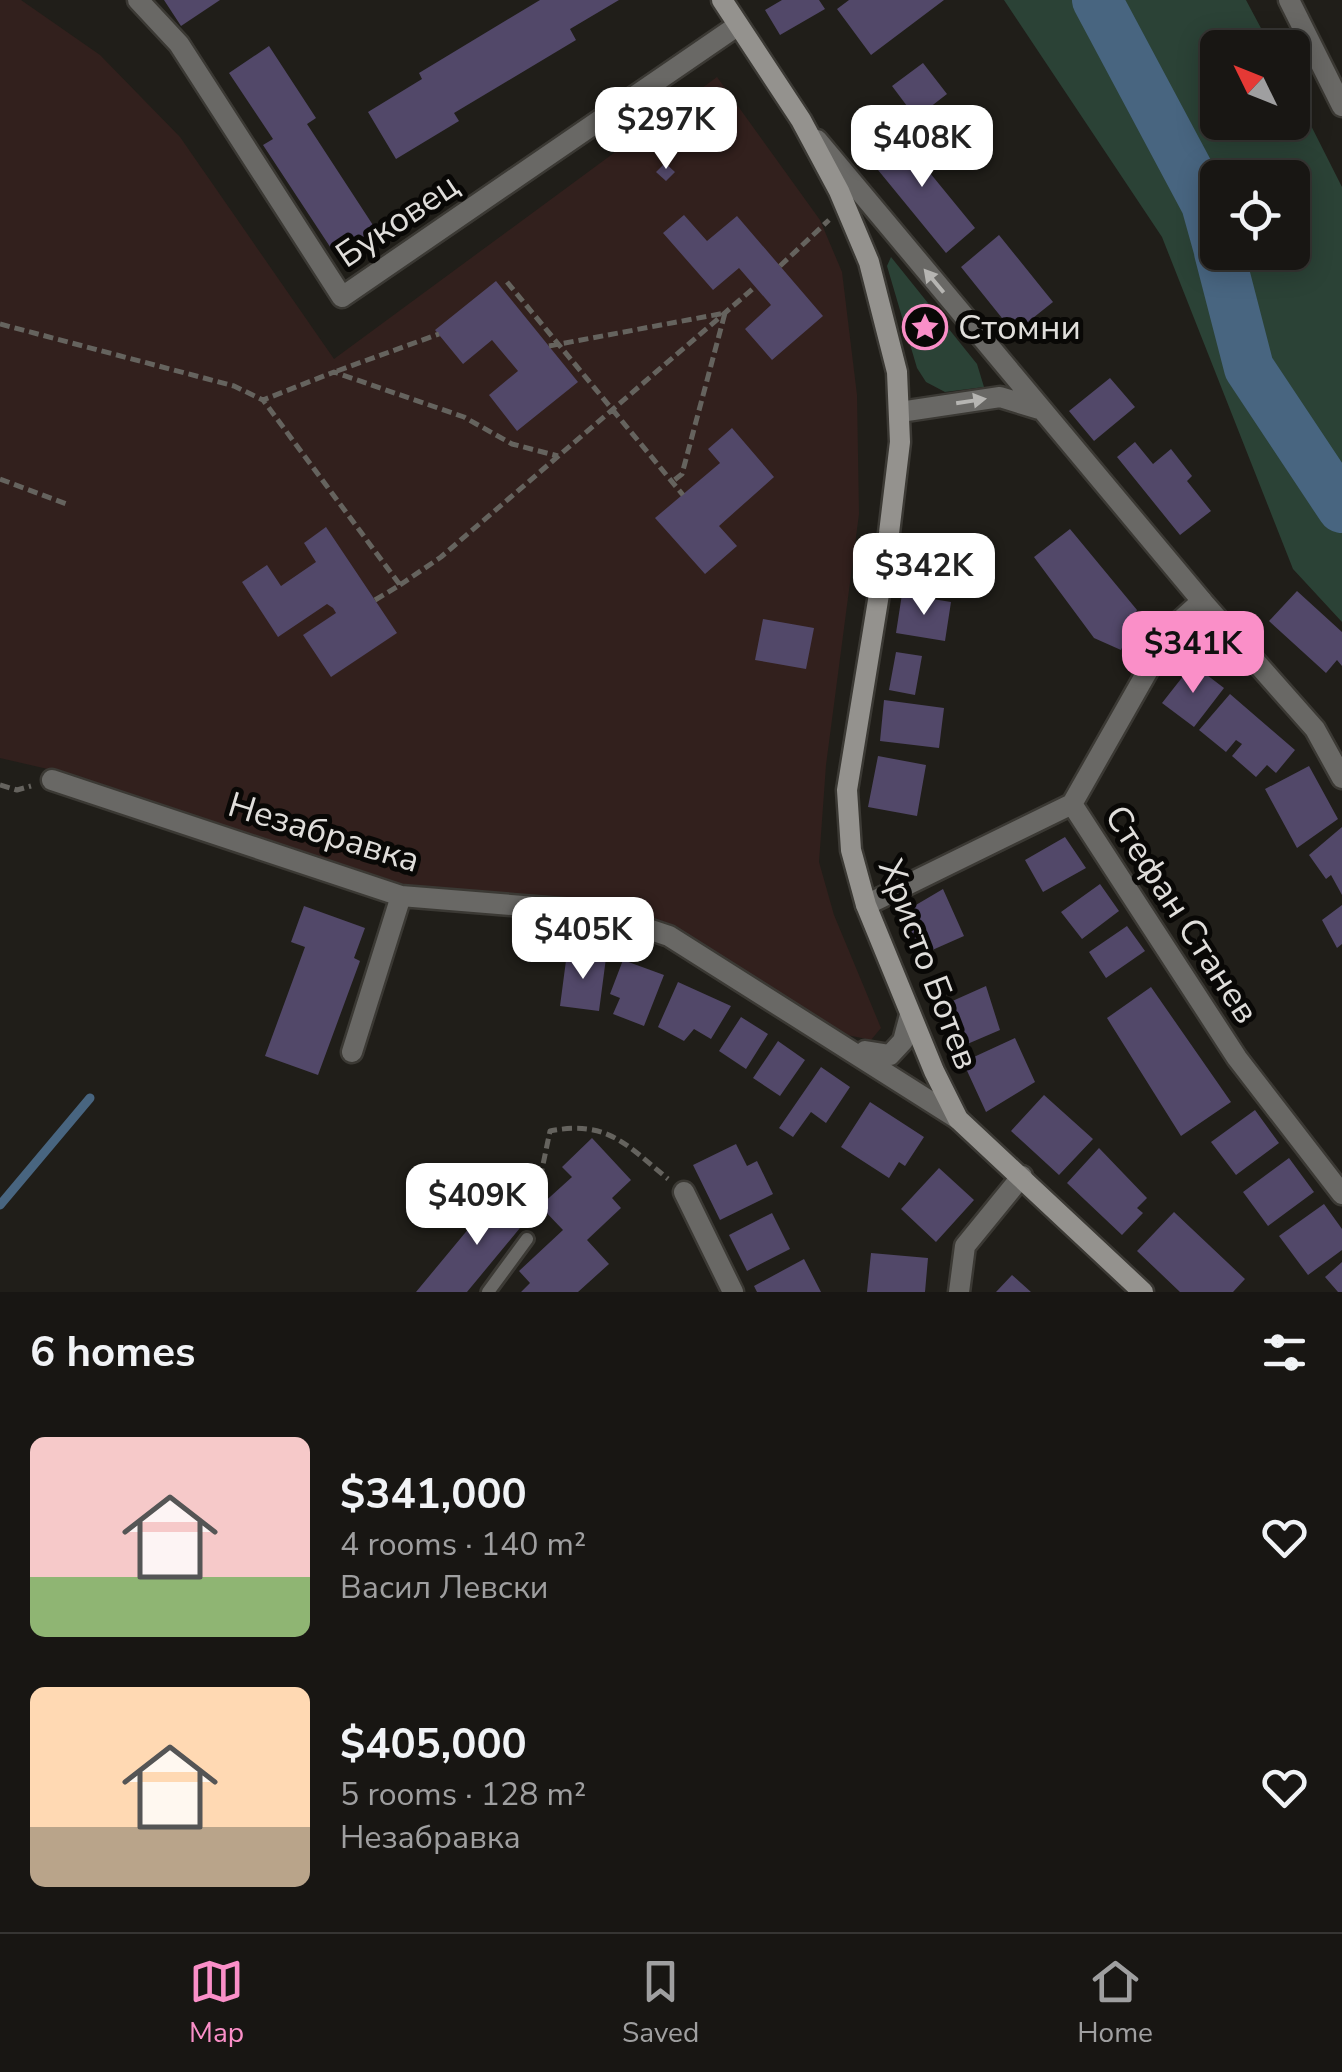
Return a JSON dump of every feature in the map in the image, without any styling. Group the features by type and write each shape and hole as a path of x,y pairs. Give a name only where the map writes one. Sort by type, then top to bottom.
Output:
{"main road":[{"name":"Христо Ботев","path":"722,0 800,120 845,204 886,320 900,412 889,533 848,790 851,850 866,905 910,1015 958,1119 1144,1292"}],"street":[{"name":"Буковец","path":"138,0 180,44 342,296 736,26"},
{"path":"1289,0 1342,106"},
{"path":"800,120 1202,601 1316,728 1342,778"},
{"path":"900,412 1000,398 1040,410"},
{"path":"1072,804 1172,628 1202,601"},
{"name":"Незабравка","path":"52,780 401,896 598,912 669,936 849,1046 958,1119"},
{"name":"Стефан Станев","path":"866,905 1072,804 1237,1058 1342,1194"},
{"path":"352,1052 401,896"},
{"name":"Незабравка","path":"849,1046 890,1054 903,1041 910,1015"},
{"path":"958,1292 964,1246 1022,1176"},
{"path":"684,1192 733,1292"}],"lane":[{"path":"488,1292 528,1240"}],"path":[{"path":"780,266 845,204"},
{"path":"507,282 683,495"},
{"path":"375,600 400,586 756,287"},
{"path":"549,346 725,313"},
{"path":"672,482 682,474 725,313"},
{"path":"0,324 234,386 263,400 400,586"},
{"path":"263,400 439,334"},
{"path":"334,372 464,417 512,444 558,456"},
{"path":"0,478 68,505"},
{"path":"0,786 17,790 52,780"},
{"path":"528,1240 550,1131 585,1124 627,1144 684,1192"}],"shaded area":[{"path":"0,0 21,0 100,55 180,137 334,359 717,77 820,220 842,272 857,395 859,514 826,765 819,862 834,915 881,1028 871,1040 833,1032 643,914 357,880 52,770 0,758"}],"green space":[{"path":"1004,0 1246,0 1262,30 1200,30 1200,140 1310,140 1310,124 1342,187 1342,622 1293,569 1162,237"},
{"path":"891,257 977,364 984,387 945,392 926,382 917,368 887,266"}],"building":[{"path":"164,0 220,0 181,26"},
{"path":"540,0 619,0 570,29 576,40 454,113 459,121 396,159 368,112 422,79 419,73"},
{"path":"782,0 819,0 825,9 780,35 765,10"},
{"path":"849,0 944,0 871,55 837,9"},
{"path":"269,46 316,118 307,124 384,242 344,268 263,145 273,139 229,73"},
{"path":"923,63 947,94 916,118 892,86"},
{"path":"907,129 929,155 921,162 975,228 946,253 869,159"},
{"path":"665,163 675,172 666,181 656,172"},
{"path":"684,215 707,241 737,216 823,316 772,360 745,329 771,305 739,268 713,290 663,233"},
{"path":"999,235 1053,302 1014,333 961,267"},
{"path":"496,281 578,382 517,431 489,395 518,371 492,340 463,364 435,330"},
{"path":"1110,378 1135,407 1094,441 1069,411"},
{"path":"732,428 774,477 719,526 737,546 705,574 655,518 720,463 708,449"},
{"path":"1135,442 1153,464 1171,449 1192,476 1187,481 1211,511 1180,535 1117,457"},
{"path":"326,527 397,633 331,677 303,635 336,613 333,608 327,604 278,637 242,582 267,565 281,586 316,562 304,543"},
{"path":"1070,529 1137,610 1121,650 1094,638 1034,557"},
{"path":"1297,591 1342,632 1342,666 1337,660 1326,673 1269,621"},
{"path":"902,594 951,602 945,641 896,633"},
{"path":"763,619 814,628 806,669 755,660"},
{"path":"896,652 922,656 915,695 889,690"},
{"path":"1199,669 1224,688 1194,727 1162,703 1188,670"},
{"path":"1230,694 1295,750 1276,773 1267,765 1256,777 1232,756 1242,744 1236,740 1226,752 1199,730"},
{"path":"884,700 944,708 939,748 880,741"},
{"path":"878,756 926,765 917,816 868,807"},
{"path":"1309,766 1338,819 1297,848 1265,789"},
{"path":"1342,827 1342,895 1331,875 1326,879 1309,855"},
{"path":"1065,837 1086,868 1043,892 1025,860"},
{"path":"1100,884 1119,911 1082,939 1061,912"},
{"path":"943,889 964,936 921,955 904,912"},
{"path":"1342,905 1342,944 1337,948 1322,920"},
{"path":"304,906 365,928 354,958 360,961 318,1075 265,1056 305,947 291,942"},
{"path":"1127,926 1145,951 1106,978 1089,952"},
{"path":"567,953 606,958 599,1011 560,1006"},
{"path":"623,960 664,975 644,1026 613,1014 620,998 610,994"},
{"path":"678,982 731,1006 711,1039 694,1029 684,1041 658,1027"},
{"path":"986,986 1000,1030 958,1048 939,1007"},
{"path":"1151,987 1231,1102 1181,1136 1107,1018"},
{"path":"741,1017 768,1034 746,1069 719,1051"},
{"path":"1015,1038 1035,1082 986,1112 963,1062"},
{"path":"778,1041 805,1060 780,1096 753,1078"},
{"path":"821,1067 850,1087 826,1123 811,1112 793,1137 779,1128"},
{"path":"1044,1095 1093,1139 1059,1175 1011,1131"},
{"path":"870,1102 924,1137 905,1166 899,1162 889,1178 841,1147"},
{"path":"1255,1110 1279,1143 1236,1175 1211,1142"},
{"path":"592,1138 631,1180 612,1198 621,1208 587,1240 609,1264 578,1292 521,1292 530,1283 519,1271 563,1230 540,1206 572,1177 562,1167"},
{"path":"736,1144 747,1166 757,1161 773,1194 720,1220 693,1165"},
{"path":"1099,1148 1147,1198 1137,1208 1143,1213 1122,1235 1067,1183"},
{"path":"1289,1158 1314,1192 1268,1226 1243,1192"},
{"path":"939,1168 974,1200 936,1242 901,1209"},
{"path":"499,1192 529,1217 467,1292 416,1292"},
{"path":"1324,1204 1342,1229 1342,1250 1308,1275 1279,1236"},
{"path":"1174,1212 1245,1279 1233,1292 1180,1292 1137,1251"},
{"path":"772,1213 790,1249 747,1271 729,1235"},
{"path":"871,1253 928,1258 925,1292 867,1292"},
{"path":"804,1259 821,1292 757,1292 754,1286"},
{"path":"1342,1262 1342,1292 1338,1292 1325,1277"},
{"path":"1012,1275 1031,1292 996,1292"}],"waterway":[{"path":"1097,0 1200,193"},
{"path":"1224,270 1249,368 1342,508"},
{"path":"0,1205 90,1098"}],"place":[{"name":"Стомни","path":"925,327"}]}
